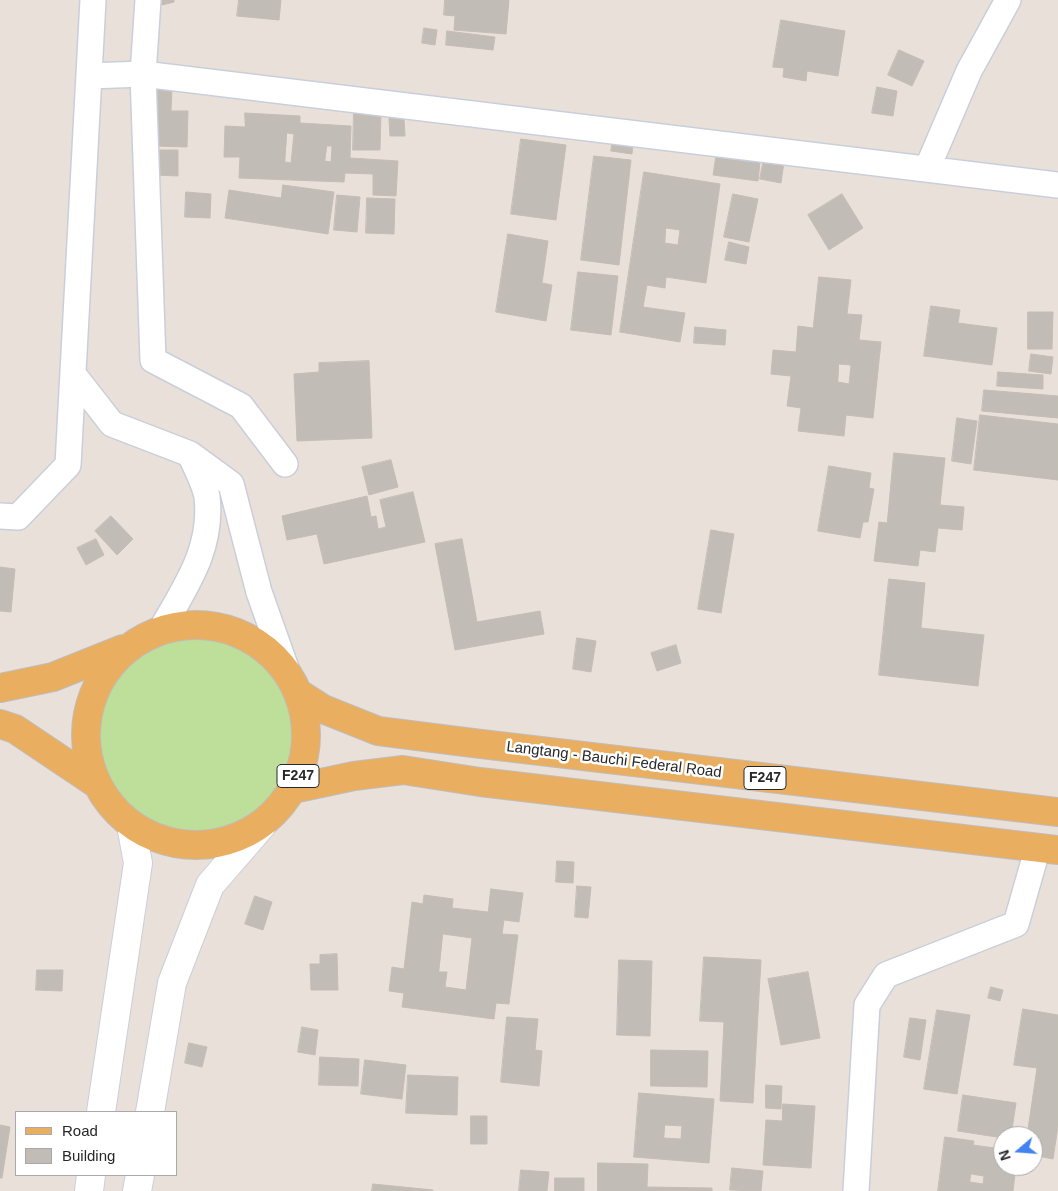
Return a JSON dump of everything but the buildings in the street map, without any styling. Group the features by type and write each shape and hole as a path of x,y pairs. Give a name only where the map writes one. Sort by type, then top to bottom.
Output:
{"main road":[{"name":"F247","path":"0,688 53,677 130,646 161,630 196,624 232,630 264,648 293,684 306,725 304,758 293,790 279,809 262,825 231,841 196,847 162,841 131,825 112,807 97,784 87,755 86,725 93,695 108,668 130,646"},
{"name":"Langtang - Bauchi Federal Road","path":"293,684 323,709 378,731 1058,812"},
{"name":"F247","path":"0,724 15,729 97,784"},
{"name":"F247","path":"293,790 354,776 403,770 480,782 1048,848"}],"street":[{"path":"0,516 18,517 68,466 93,0"},
{"path":"148,0 143,74 153,360 242,406 285,464"},
{"path":"927,169 969,71 1008,0"},
{"path":"89,76 143,74 1058,185"},
{"path":"73,374 112,424 190,454 231,484 259,592 293,684"},
{"path":"161,630 197,566 207,530 207,495 190,454"},
{"path":"101,1111 138,863 131,825"},
{"path":"150,1111 172,983 210,885 262,825"},
{"path":"856,1191 867,1005 886,975 1016,924 1048,848"},
{"path":"88,1191 91,1176"},
{"path":"138,1191 140,1176"}],"green space":[{"path":"187,638 207,638 243,649 252,654 273,674 288,698 295,726 295,746 288,774 279,791 259,812 235,827 207,834 187,834 159,827 142,818 115,791 103,764 99,746 99,726 106,698 115,681 142,654 169,642"}]}
